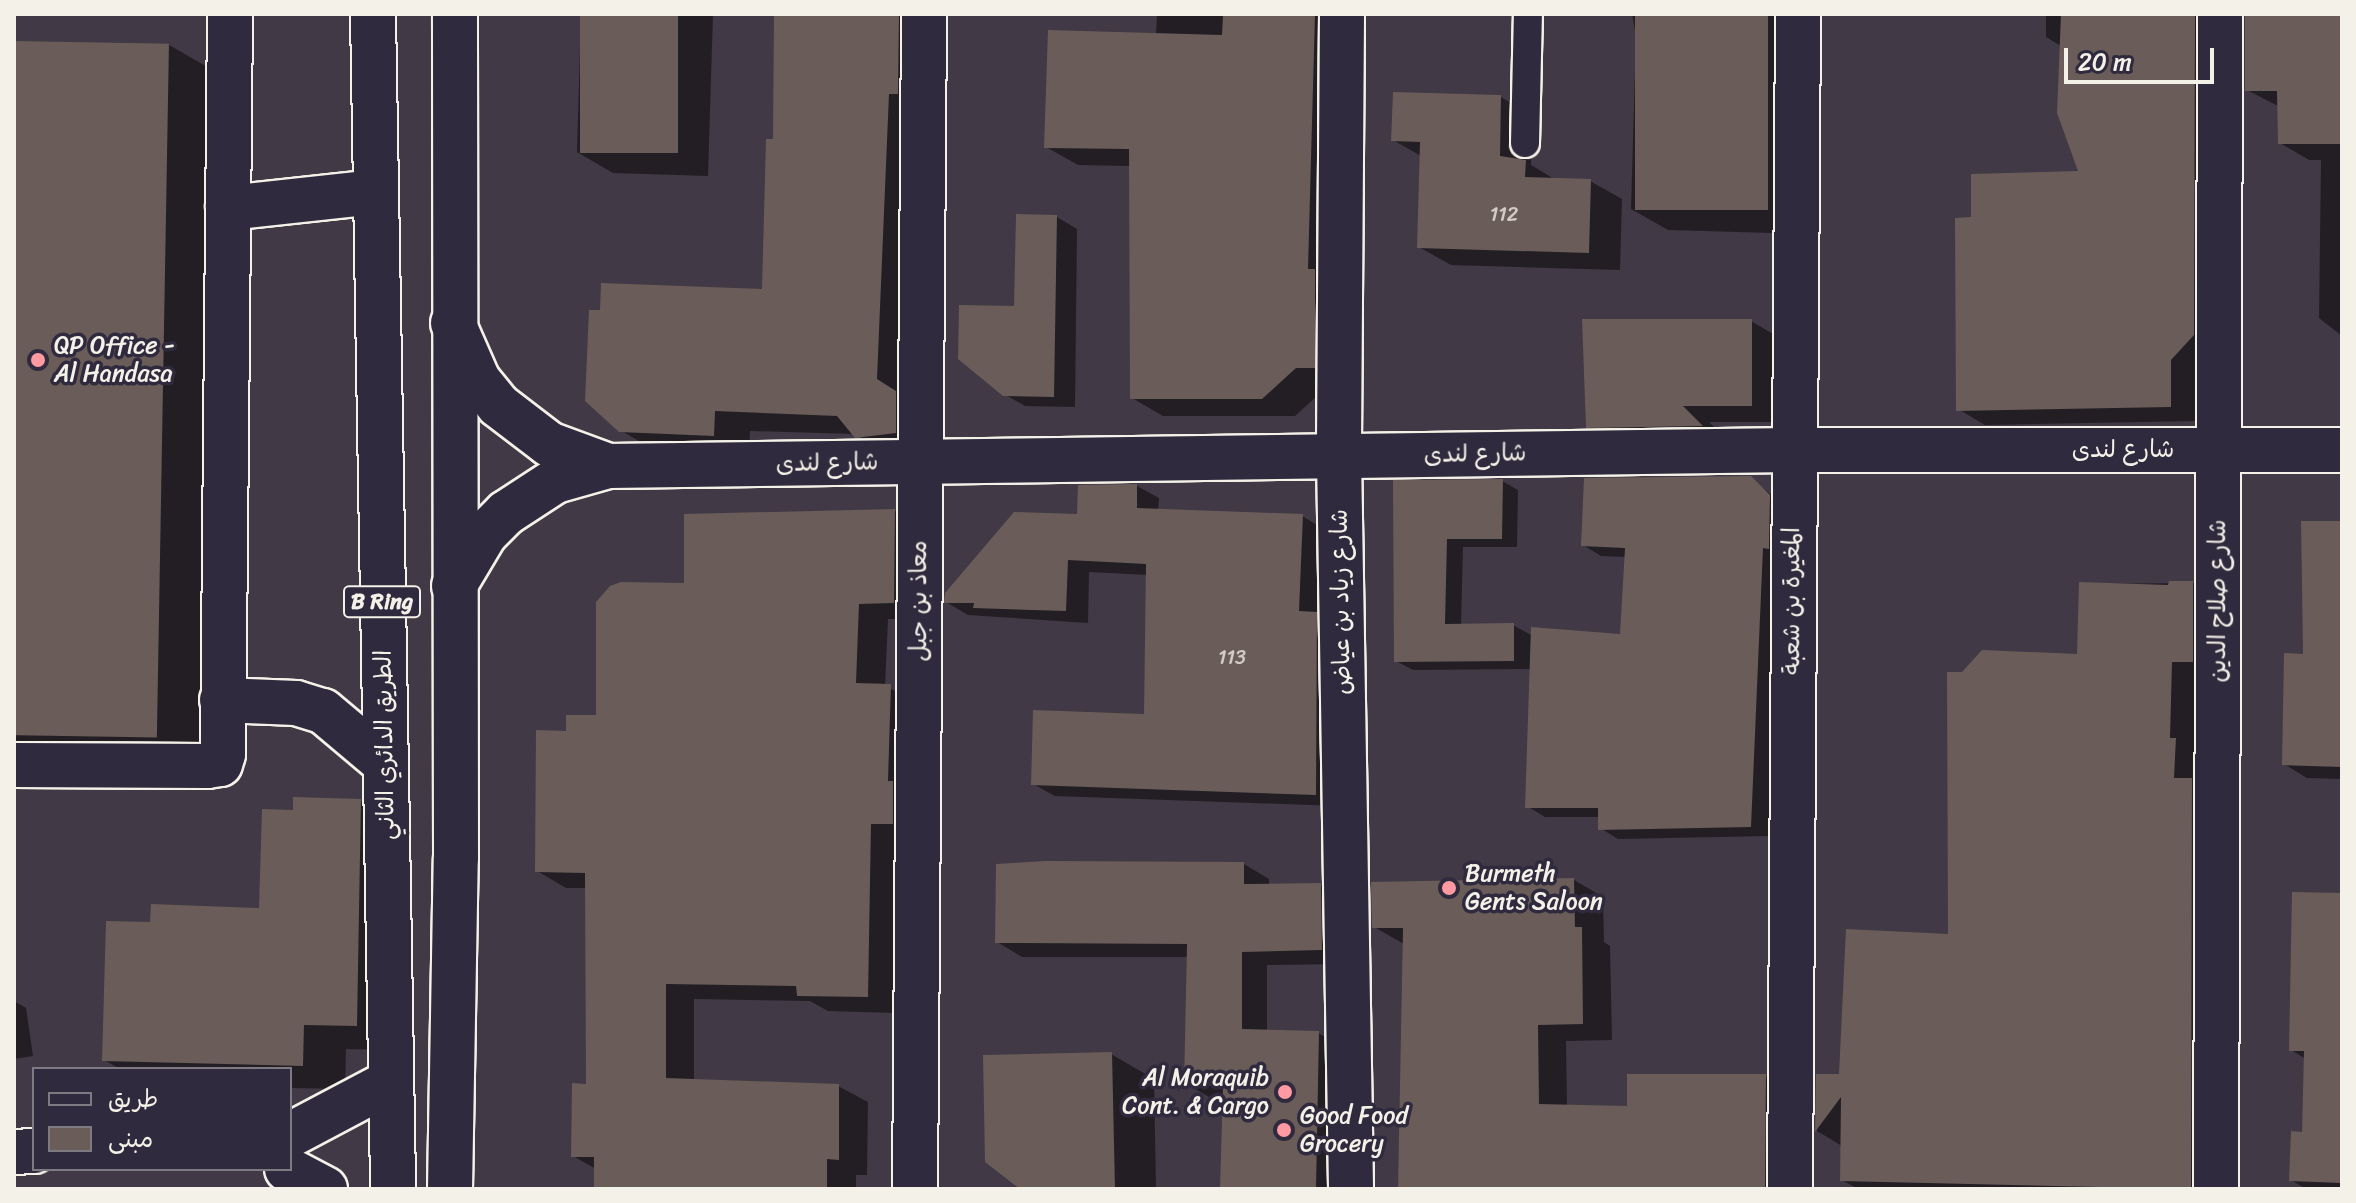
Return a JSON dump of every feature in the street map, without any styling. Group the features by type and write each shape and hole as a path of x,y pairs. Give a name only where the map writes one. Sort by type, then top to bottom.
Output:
{"street":[{"path":"14,765 220,764 230,14"},
{"name":"الطريق الدائري الثاني","path":"373,14 393,1189"},
{"name":"B Ring","path":"450,1189 455,14"},
{"name":"معاذ بن جبل","path":"915,1189 924,14"},
{"name":"شارع زياد بن عياض","path":"1342,14 1339,456 1351,1189"},
{"name":"المغيرة بن شعبة","path":"1790,1189 1792,450 1798,14"},
{"name":"شارع صلاح الدين","path":"2216,1189 2220,14"},
{"path":"228,208 375,192"},
{"name":"شارع لندى","path":"452,322 478,380 498,405 549,444 608,466"},
{"name":"شارع لندى","path":"454,586 485,534 506,513 555,481 608,466 1792,450 2342,450"},
{"path":"222,700 296,703 323,711 385,763"},
{"path":"292,1134 390,1082"},
{"path":"291,1171 325,1189"}],"lane":[{"path":"1525,143 1528,14"}],"building":[{"path":"580,14 678,14 678,153 580,153"},
{"path":"774,14 899,14 898,94 889,94 877,379 896,391 896,433 855,438 837,416 715,411 714,436 619,432 585,401 589,310 600,310 601,283 762,289 766,139 773,139"},
{"path":"1223,14 1315,14 1308,269 1315,269 1315,368 1296,368 1262,399 1130,399 1129,149 1044,148 1048,30 1222,35"},
{"path":"1635,14 1768,14 1768,210 1635,210"},
{"path":"2061,14 2195,14 2194,335 2171,360 2171,407 1956,411 1955,218 1971,217 1971,174 2078,171 2057,113"},
{"path":"2245,14 2342,14 2342,144 2278,144 2277,91 2245,91"},
{"name":"QP Office - Al Handasa","path":"14,41 169,44 157,738 14,735"},
{"path":"1393,92 1501,95 1500,156 1526,160 1525,177 1591,179 1589,253 1417,248 1420,142 1391,141"},
{"path":"1016,214 1057,215 1054,397 1003,396 958,359 959,305 1014,306"},
{"path":"1582,319 1752,319 1752,406 1683,406 1703,426 1586,428"},
{"path":"1751,476 1770,495 1769,549 1763,548 1751,827 1598,830 1598,808 1525,808 1531,627 1620,634 1625,548 1581,546 1584,478"},
{"path":"1503,479 1502,539 1447,539 1445,624 1514,623 1514,661 1394,662 1393,480"},
{"path":"1137,484 1137,508 1303,514 1299,611 1317,612 1316,795 1031,785 1033,710 1144,714 1146,564 1068,560 1066,611 973,608 974,603 944,603 945,593 1014,512 1077,514 1078,485"},
{"path":"895,509 894,603 859,604 856,683 891,684 888,781 893,781 893,824 871,824 868,997 797,996 796,986 666,984 666,1078 839,1084 839,1160 827,1159 827,1189 594,1189 594,1157 571,1157 572,1083 586,1084 585,873 535,872 536,730 566,731 566,715 596,715 596,602 610,586 621,582 684,583 684,514"},
{"path":"2301,521 2342,521 2342,767 2282,765 2284,653 2303,654"},
{"path":"2169,581 2193,581 2193,662 2172,662 2170,738 2176,738 2174,778 2192,778 2191,1189 1840,1181 1841,1097 1815,1132 1816,1074 1839,1074 1846,929 1948,934 1947,672 1962,672 1982,650 2077,654 2079,582 2168,585"},
{"path":"293,797 361,799 357,1026 304,1025 303,1066 102,1061 106,921 150,922 151,904 259,908 262,809 293,810"},
{"path":"1046,861 1244,862 1244,884 1321,883 1322,950 1242,952 1242,1029 1319,1031 1316,1189 1220,1189 1223,1086 1184,1085 1187,944 995,943 996,864"},
{"path":"1574,878 1575,927 1582,927 1583,1024 1538,1025 1539,1104 1627,1106 1627,1074 1766,1074 1765,1189 1398,1189 1403,928 1372,928 1371,882"},
{"path":"2292,892 2342,893 2342,1183 2289,1181 2291,1131 2302,1132 2304,1051 2289,1051"},
{"path":"1112,1052 1115,1189 1020,1189 985,1162 983,1055"}],"place":[{"name":"QP Office - Al Handasa","path":"38,360"},
{"name":"Burmeth Gents Saloon","path":"1449,888"},
{"name":"Al Moraquib Cont. & Cargo","path":"1285,1092"},
{"name":"Good Food Grocery","path":"1284,1130"}]}
